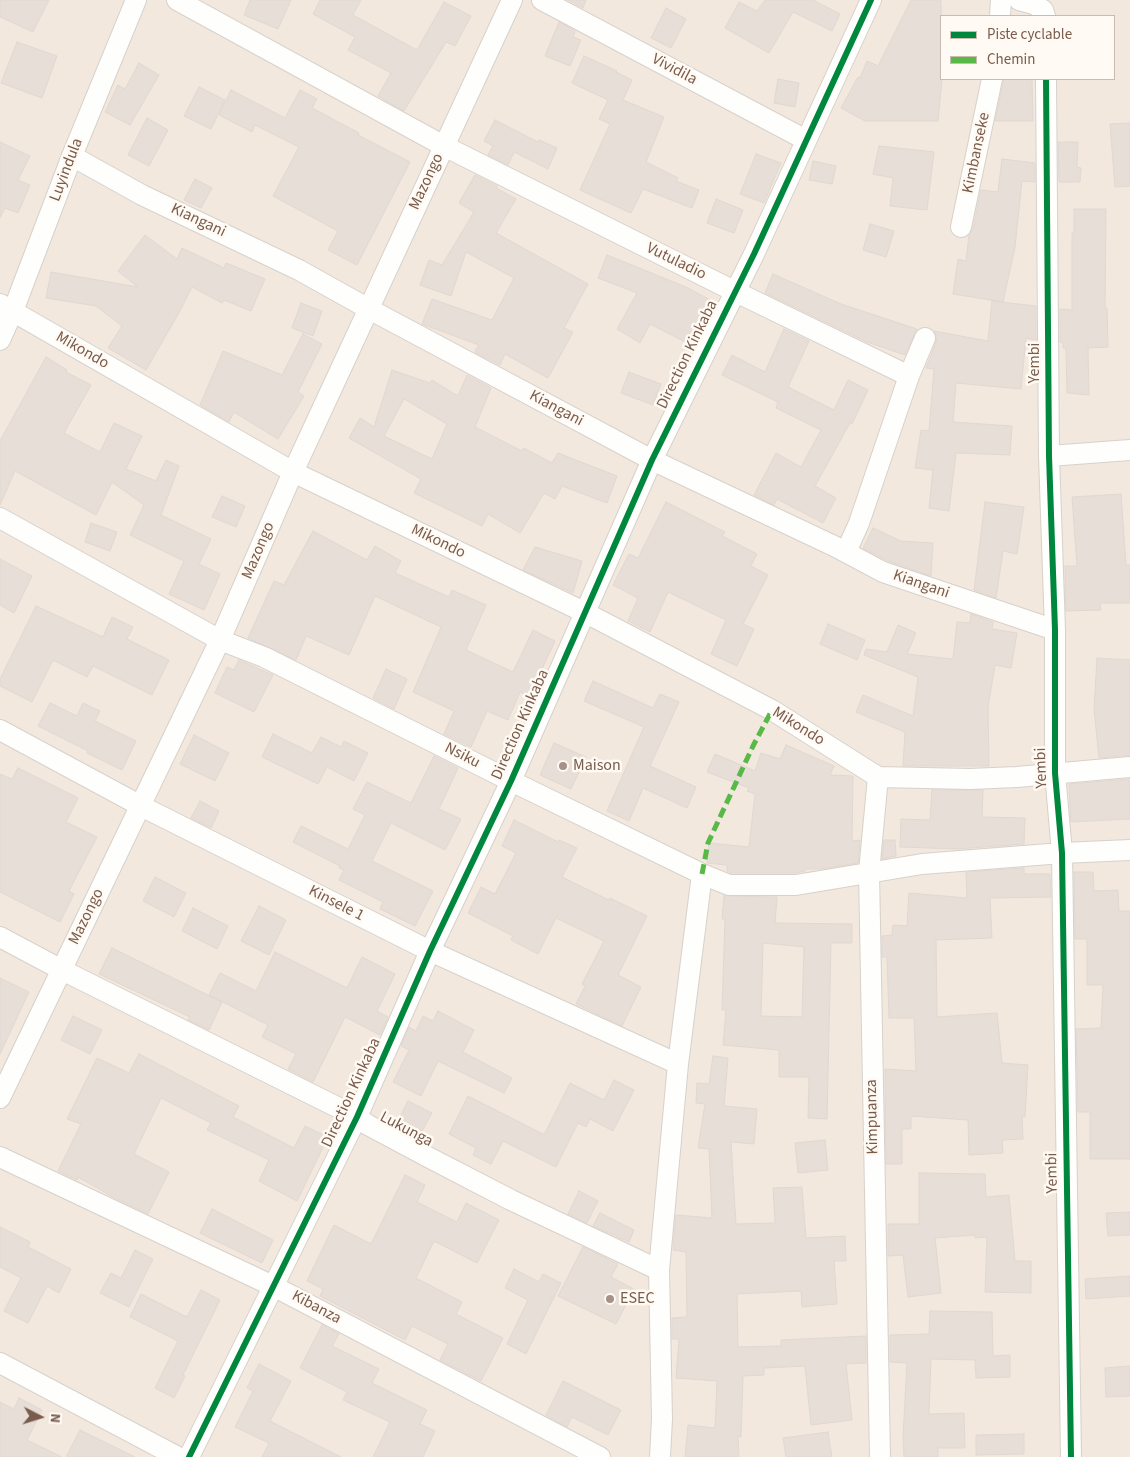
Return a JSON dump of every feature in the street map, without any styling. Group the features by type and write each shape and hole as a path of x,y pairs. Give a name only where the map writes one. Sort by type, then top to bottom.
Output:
{"street":[{"name":"Luyindula","path":"0,340 7,308 136,0"},
{"name":"Vutuladio","path":"177,0 444,146 909,376"},
{"name":"Mazongo","path":"0,1098 220,640 292,472 512,0"},
{"name":"Vividila","path":"542,0 806,140"},
{"name":"Direction Kinkaba","path":"189,1457 357,1118 430,951 511,781 652,460 736,292 870,0"},
{"path":"1000,15 1002,0"},
{"path":"1019,0 1034,4 1043,10 1045,15"},
{"name":"Kimbanseke","path":"961,227 992,80"},
{"name":"Yembi","path":"1046,80 1049,456 1055,630 1055,773 1062,853 1071,1457"},
{"name":"Kiangani","path":"72,156 142,195 299,270 652,460 846,552 882,572 1055,630"},
{"name":"Mikondo","path":"7,308 292,472 584,612 772,710 878,777"},
{"path":"846,552 859,523 909,376 925,338"},
{"path":"1049,456 1130,450"},
{"name":"Nsiku","path":"0,518 220,640 264,657 511,781 702,874 729,885 796,885 922,864 1062,853 1130,850"},
{"name":"Kinsele 1","path":"0,730 141,806 430,951 678,1064"},
{"path":"878,777 970,779 1017,777 1130,767"},
{"name":"Kimpuanza","path":"878,777 869,872 880,1457"},
{"path":"660,1457 662,1419 659,1270 678,1064 702,874"},
{"name":"Lukunga","path":"0,937 357,1118 368,1126 512,1200 659,1270"},
{"name":"Kibanza","path":"0,1157 274,1287 600,1457"},
{"path":"0,1363 178,1457"}],"shaded area":[{"path":"0,0 1130,0 1130,1457 0,1457"}],"building":[{"path":"0,0 49,0 33,32 0,17"},
{"path":"250,0 291,0 278,29 244,15"},
{"path":"320,0 361,0 353,15 417,50 444,2 471,16 455,46 446,42 404,111 378,96 391,73 348,50 355,37 313,14"},
{"path":"568,0 586,0 583,8"},
{"path":"765,0 813,0 840,14 832,31 793,12 769,53 725,28 739,2 757,11"},
{"path":"911,0 941,0 940,80 942,80 938,121 865,121 841,108 858,77 860,78 867,61 878,66"},
{"path":"666,8 686,19 671,48 651,38"},
{"path":"559,22 575,31 573,37 581,40 570,66 545,56"},
{"path":"17,42 57,56 42,98 1,83"},
{"path":"584,56 632,80 623,100 664,117 646,162 678,178 676,181 699,190 692,208 643,189 631,213 580,190 610,124 599,119 608,100 572,83"},
{"path":"139,63 159,75 130,125 105,112 118,85 125,89"},
{"path":"778,79 799,83 795,107 774,103"},
{"path":"1004,80 1032,80 1033,121 995,121"},
{"path":"199,87 225,100 211,129 184,116"},
{"path":"231,90 285,118 300,90 317,99 312,108 410,162 357,265 328,250 338,231 273,196 299,147 255,125 252,132 219,115"},
{"path":"147,118 168,130 149,166 128,155"},
{"path":"495,120 538,142 539,140 557,148 548,169 514,152 508,165 488,155 493,146 484,141"},
{"path":"1130,123 1130,186 1115,187 1110,124"},
{"path":"0,142 30,156 18,180 30,185 18,213 5,208 0,218"},
{"path":"1058,142 1078,142 1077,167 1081,168 1080,182 1059,182"},
{"path":"879,146 934,152 927,210 890,206 893,178 873,174"},
{"path":"756,154 781,163 764,203 740,194"},
{"path":"1002,159 1035,163 1035,182 1022,181 1015,247 1003,302 953,294 958,259 966,261 969,235 973,229 981,190 998,192"},
{"path":"813,161 836,166 832,184 809,180"},
{"path":"475,175 497,186 496,188 516,199 496,233 588,284 564,328 573,332 548,378 505,354 500,365 476,353 475,351 479,345 422,324 432,299 492,320 514,278 466,252 451,296 420,285 429,260 442,265 474,212 459,203"},
{"path":"195,179 212,188 201,208 184,200"},
{"path":"716,199 743,210 734,233 707,223"},
{"path":"1074,209 1106,209 1105,308 1107,308 1108,347 1088,348 1089,395 1067,393 1066,348 1063,348 1063,343 1060,342 1060,309 1072,310 1072,233 1074,233"},
{"path":"870,224 894,231 886,257 863,250"},
{"path":"145,235 177,259 182,248 224,268 226,263 265,279 251,311 224,300 222,303 192,287 146,370 108,348 122,326 96,306 46,298 51,272 138,287 118,271"},
{"path":"607,255 686,287 716,303 695,347 650,324 640,343 617,329 637,293 598,278"},
{"path":"773,274 841,304 917,329 905,355 867,342 765,293"},
{"path":"992,301 1036,306 1036,340 1026,338 1021,389 956,383 953,422 1012,426 1010,455 956,453 949,511 929,508 933,470 915,468 921,430 929,431 934,369 926,368 936,342 937,336 934,331 988,341"},
{"path":"301,303 322,311 313,336 292,328"},
{"path":"784,329 809,341 788,387 834,410 848,380 868,390 852,424 850,423 815,486 836,498 823,523 777,499 774,505 754,495 776,453 801,467 821,430 776,408 778,402 722,375 732,355 765,372"},
{"path":"303,334 322,344 298,392 304,396 278,439 234,412 229,422 200,405 223,351 282,375"},
{"path":"46,357 67,370 66,372 91,385 64,433 100,452 114,423 142,436 126,469 156,481 166,460 179,466 161,515 211,539 199,564 220,574 204,610 169,594 184,561 130,535 144,505 112,482 96,515 15,471 0,505 0,441"},
{"path":"392,370 430,383 432,380 458,396 467,375 491,388 475,427 522,451 524,448 552,463 558,453 617,476 607,503 562,486 555,499 544,493 520,533 488,514 482,526 414,493 421,479 349,438 360,418 374,427","holes":["404,399 447,424 432,459 384,436"]},
{"path":"629,372 661,384 653,405 621,393"},
{"path":"1121,494 1126,565 1130,565 1130,603 1100,603 1101,610 1066,611 1065,566 1077,566 1072,497"},
{"path":"222,496 245,506 236,527 212,517"},
{"path":"666,502 725,532 722,536 757,554 751,566 768,575 743,624 754,629 737,666 711,654 726,620 668,592 650,632 628,621 638,598 613,585 629,554 638,558"},
{"path":"985,502 1024,507 1017,554 1003,551 996,598 974,590"},
{"path":"91,523 117,532 110,551 85,542"},
{"path":"873,528 901,541 933,543 931,576 888,561 863,548"},
{"path":"313,531 367,560 375,546 401,561 395,573 449,597 452,590 486,605 466,650 513,672 533,630 555,641 529,697 520,692 508,720 487,711 471,747 444,734 454,711 413,692 441,627 375,596 349,655 306,636 296,660 248,638 274,581 284,585"},
{"path":"535,547 582,561 573,593 523,570"},
{"path":"0,559 32,576 14,613 0,605"},
{"path":"36,606 103,637 112,617 133,627 127,639 169,660 152,695 93,666 87,677 53,660 32,702 0,686 0,679"},
{"path":"971,614 993,622 992,629 1017,633 1011,668 995,665 988,707 989,766 903,766 905,732 856,712 863,695 913,716 918,677 864,655 866,649 887,652 898,625 916,633 907,654 953,659 957,622 970,623"},
{"path":"828,624 865,640 857,660 820,644"},
{"path":"1097,658 1130,660 1130,755 1099,758 1094,709"},
{"path":"239,660 273,675 254,712 215,693 227,667 234,670"},
{"path":"386,669 407,679 394,709 373,698"},
{"path":"593,681 653,708 660,694 679,702 650,766 696,787 687,808 643,788 629,821 607,811 644,727 584,701"},
{"path":"50,703 77,716 83,703 100,711 95,721 136,741 122,770 38,726"},
{"path":"273,734 312,753 321,737 341,747 344,741 368,753 354,781 327,767 318,784 262,757"},
{"path":"194,735 229,753 215,781 180,764"},
{"name":"Maison","path":"554,743 586,757 571,789 540,775"},
{"path":"786,745 834,766 830,775 853,776 852,841 860,840 858,863 821,869 805,869 805,871 795,873 731,873 727,871 727,865 707,863 709,843 749,847 755,794 747,791 749,788 707,772 715,754 755,771 761,753 780,759"},
{"path":"434,756 458,768 439,809 461,819 445,850 391,823 372,861 433,891 415,926 380,909 383,902 339,880 344,870 339,868 340,866 293,842 301,826 348,849 365,815 353,809 367,782 411,803"},
{"path":"18,768 78,798 66,822 97,837 69,891 74,894 60,922 0,892 0,774 12,779"},
{"path":"1130,779 1130,819 1071,822 1069,784"},
{"path":"932,790 983,790 982,817 1025,818 1024,844 957,849 900,847 901,819 930,820"},
{"path":"200,801 219,811 211,828 191,818"},
{"path":"514,820 558,842 559,840 577,848 562,877 647,916 618,975 641,987 622,1026 576,1004 585,986 582,984 604,941 556,918 538,954 511,940 513,936 468,913 481,887 495,894 516,853 502,846"},
{"path":"884,840 895,840 896,856 882,859"},
{"path":"1024,868 1024,874 1050,874 1051,897 990,898 992,938 936,940 937,1017 997,1013 1002,1063 1028,1065 1025,1117 1022,1117 1023,1139 1002,1140 1003,1153 969,1155 968,1120 911,1116 911,1129 902,1129 902,1164 886,1164 885,1069 916,1071 914,1018 889,1018 887,957 882,957 882,936 892,935 893,925 907,926 909,893 967,898 966,872"},
{"path":"1074,872 1093,872 1094,891 1118,890 1119,911 1130,911 1130,1159 1090,1159 1090,1112 1078,1112 1076,1029 1101,1028 1103,985 1087,985 1087,939 1075,939"},
{"path":"155,877 186,893 174,917 143,901"},
{"path":"724,896 777,897 775,923 852,924 852,943 831,943 827,1119 808,1118 809,1077 779,1077 779,1050 723,1045 726,1010 722,1010 725,919 722,919","holes":["763,943 804,947 802,1017 761,1016"]},
{"path":"259,906 286,920 269,955 241,941"},
{"path":"193,908 228,926 217,949 182,931"},
{"path":"112,948 222,1002 209,1030 188,1020 190,1017 99,974"},
{"path":"275,952 347,988 362,957 395,974 377,1011 388,1017 380,1035 345,1017 313,1082 288,1069 296,1054 262,1037 268,1025 209,995 220,973 256,991"},
{"path":"0,978 29,992 0,1054"},
{"path":"438,1011 474,1030 463,1052 512,1078 504,1093 438,1061 421,1096 393,1082 409,1050 401,1046 409,1027 416,1031 423,1016 433,1021"},
{"path":"73,1016 102,1030 90,1054 61,1040"},
{"path":"139,1054 239,1106 233,1117 294,1148 305,1126 328,1137 297,1201 259,1181 269,1160 207,1130 211,1123 161,1098 134,1154 169,1172 148,1214 78,1177 77,1180 58,1171 81,1124 67,1119 97,1058 129,1073"},
{"path":"713,1056 728,1058 724,1106 757,1109 754,1144 731,1142 736,1224 775,1223 773,1188 802,1187 806,1238 845,1236 846,1261 834,1261 837,1304 802,1307 801,1291 737,1294 738,1347 781,1346 781,1340 866,1336 866,1363 846,1364 852,1420 811,1425 805,1366 764,1368 764,1375 743,1376 741,1437 738,1436 739,1457 685,1457 688,1425 715,1428 717,1381 676,1378 679,1339 672,1339 672,1318 687,1317 686,1252 673,1250 676,1215 712,1218 709,1149 698,1148 705,1104 696,1103 697,1083 709,1084"},
{"path":"614,1080 634,1090 613,1131 590,1119 586,1127 578,1123 556,1167 503,1141 491,1164 473,1155 476,1148 449,1134 468,1096 543,1134 570,1083 604,1100"},
{"path":"408,1101 432,1113 422,1131 399,1119"},
{"path":"825,1140 828,1170 798,1173 795,1143"},
{"path":"919,1173 985,1174 986,1197 1009,1195 1015,1261 1031,1261 1031,1293 985,1292 987,1237 975,1238 975,1235 935,1238 941,1293 908,1297 903,1255 888,1256 888,1224 919,1224"},
{"path":"405,1175 425,1185 417,1202 457,1222 466,1203 499,1220 477,1263 434,1241 416,1278 462,1302 456,1314 503,1338 481,1381 440,1360 448,1344 412,1326 405,1340 320,1296 323,1289 307,1281 334,1225 371,1244"},
{"path":"579,1191 598,1201 587,1223 568,1214"},
{"path":"212,1209 273,1240 262,1263 200,1233"},
{"path":"1130,1212 1130,1235 1108,1236 1106,1213"},
{"path":"600,1213 634,1230 629,1242 593,1226"},
{"path":"0,1227 30,1242 28,1247 71,1269 59,1293 47,1286 28,1323 4,1311 21,1278 0,1267"},
{"path":"583,1247 618,1264 611,1277 634,1289 616,1324 558,1296"},
{"path":"135,1250 153,1259 129,1307 100,1293 111,1273 121,1278"},
{"path":"514,1269 539,1282 543,1274 561,1283 526,1354 507,1344 528,1300 505,1288"},
{"path":"1130,1276 1130,1296 1086,1299 1085,1279"},
{"path":"201,1290 220,1300 183,1375 185,1376 174,1398 155,1388 178,1341 130,1317 141,1294 187,1317"},
{"path":"930,1311 992,1312 993,1356 1010,1355 1010,1377 976,1378 975,1360 931,1359 929,1414 964,1413 965,1448 938,1448 938,1457 904,1457 903,1437 907,1363 890,1362 890,1335 929,1334"},
{"path":"322,1325 339,1334 332,1346 379,1369 372,1383 427,1410 420,1424 435,1431 423,1457 373,1457 390,1422 343,1400 347,1392 300,1368"},
{"path":"259,1364 291,1381 270,1421 341,1457 262,1457 269,1443 235,1427 253,1391 247,1388"},
{"path":"1130,1366 1130,1396 1106,1397 1105,1368"},
{"path":"563,1381 621,1410 608,1435 572,1417 567,1427 546,1415"},
{"path":"19,1398 42,1410 27,1440 62,1457 0,1457 0,1402 14,1409"},
{"path":"80,1430 135,1457 66,1457"},
{"path":"828,1432 832,1457 786,1457 783,1438"},
{"path":"1024,1434 1024,1454 976,1455 976,1435"}],"marked path":[{"path":"702,874 708,843 753,746 772,710"}],"cycle path":[{"path":"189,1457 357,1117 430,951 511,781 652,460 754,254 871,0"},
{"path":"1046,80 1049,456 1055,630 1055,773 1062,853 1071,1457"}],"place":[{"name":"Maison","path":"563,766"},
{"name":"ESEC","path":"610,1299"}]}
